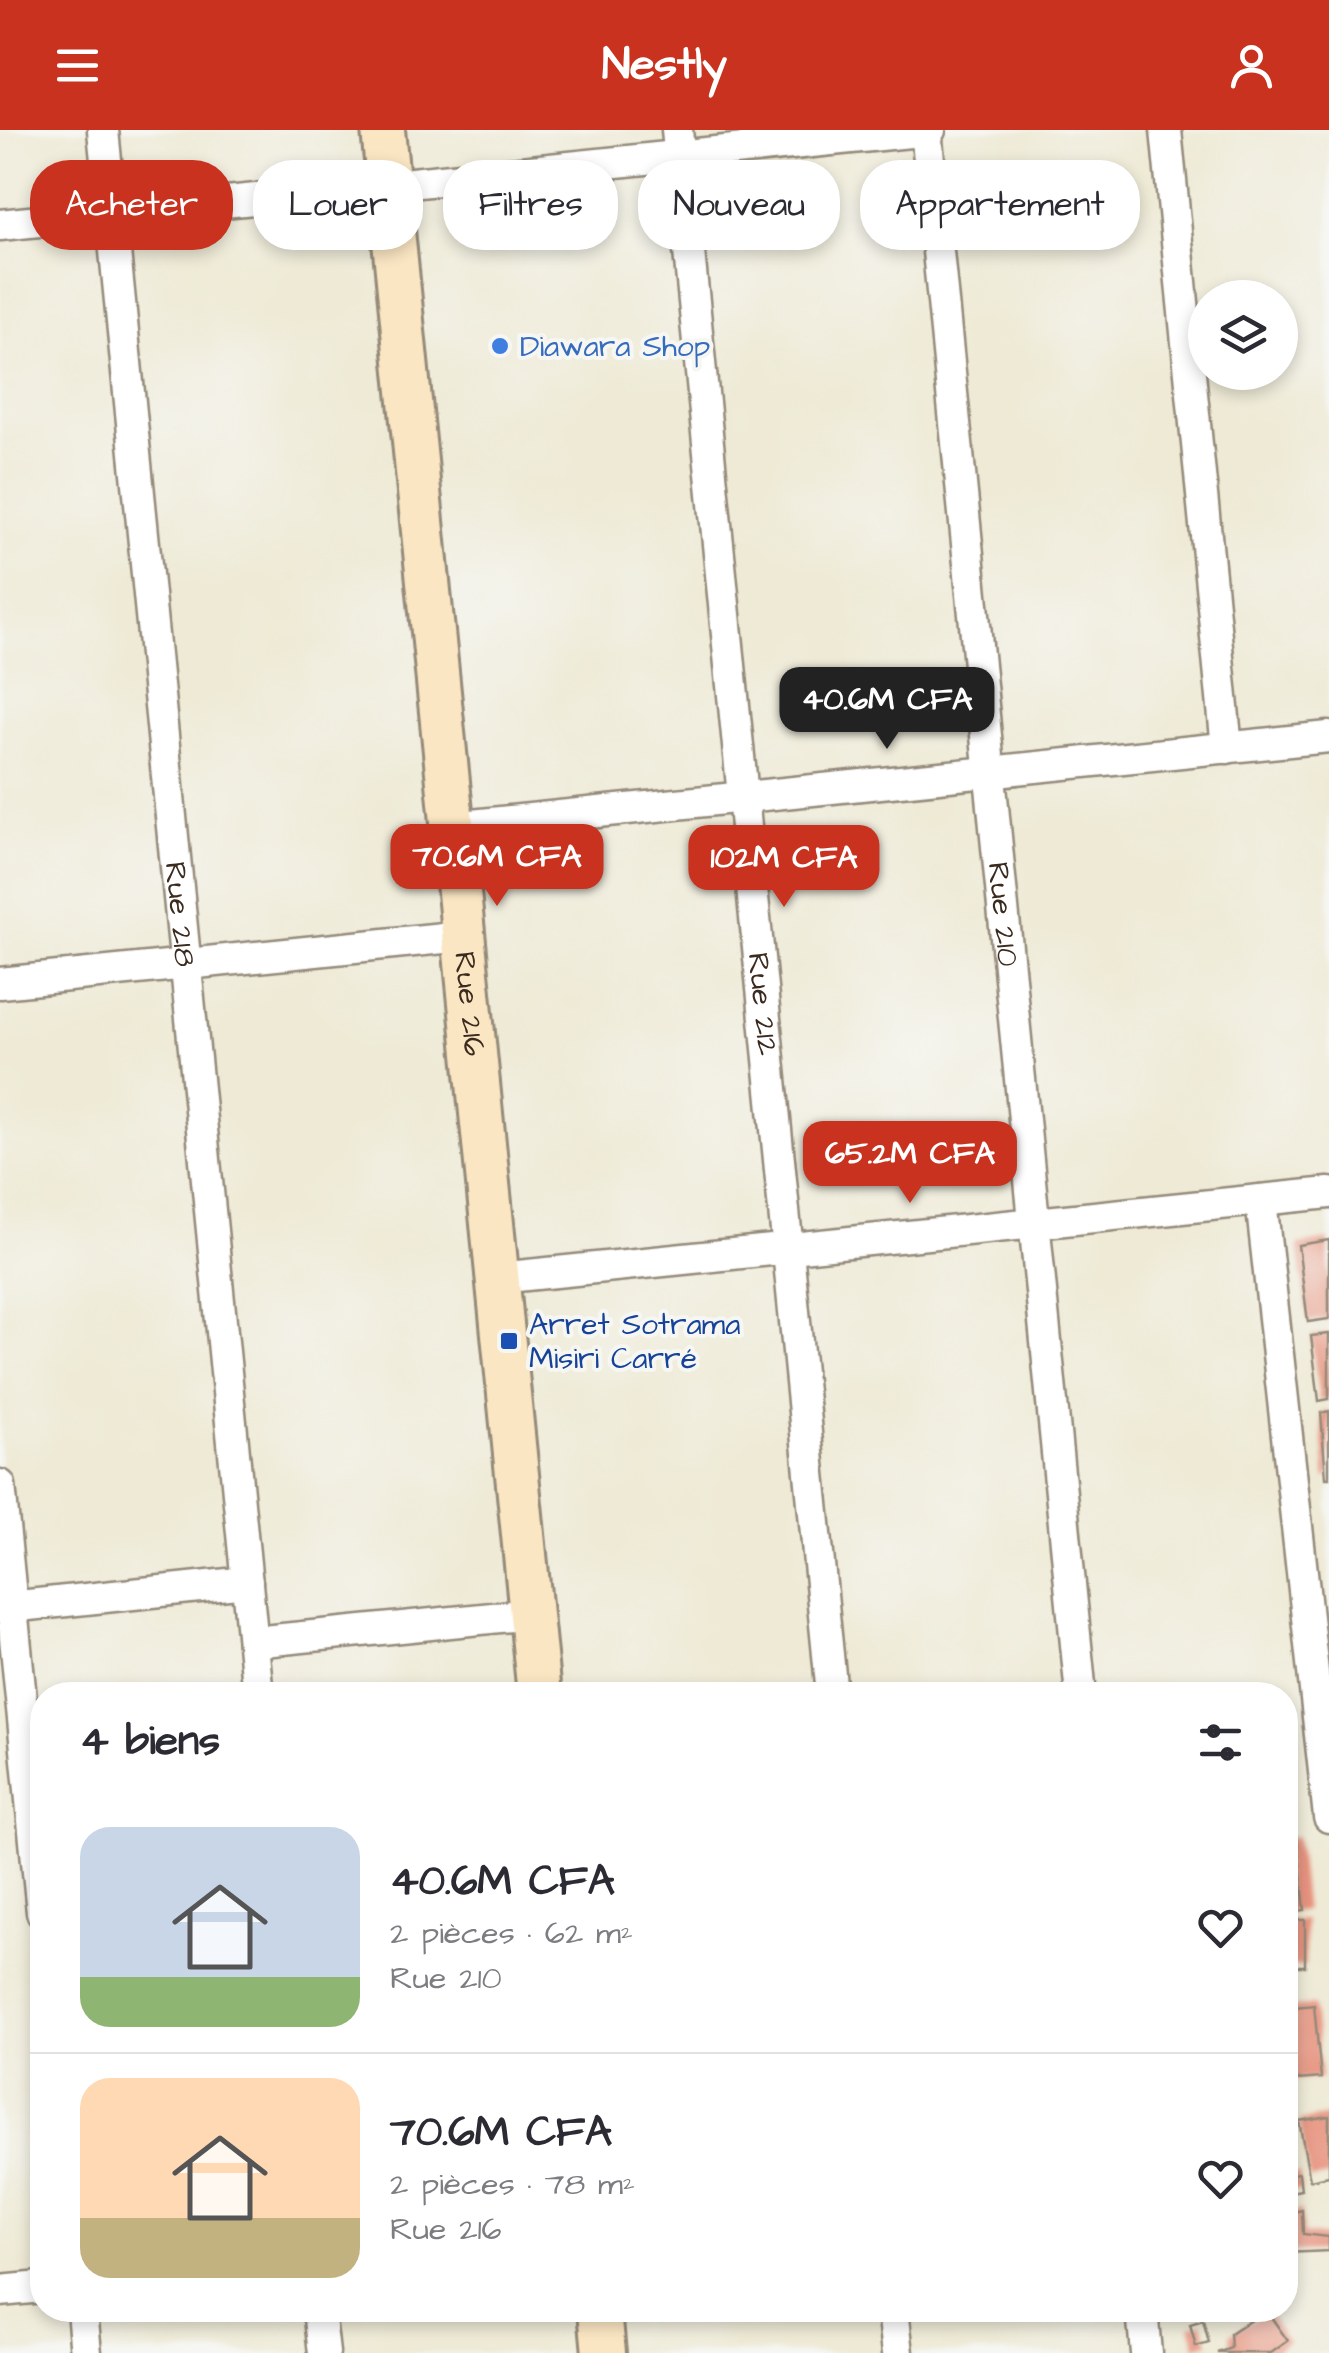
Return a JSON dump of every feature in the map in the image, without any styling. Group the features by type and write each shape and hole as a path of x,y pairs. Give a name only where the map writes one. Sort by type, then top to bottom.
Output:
{"street":[{"name":"Rue 218","path":"103,130 106,160"},
{"name":"Rue 216","path":"383,130 386,160"},
{"path":"423,181 678,143 927,130"},
{"name":"Rue 210","path":"927,130 1081,1682"},
{"path":"1166,130 1227,748"},
{"name":"Rue 212","path":"678,143 831,1682"},
{"path":"0,225 30,222"},
{"name":"Rue 218","path":"115,250 257,1682"},
{"name":"Rue 216","path":"394,250 537,1682"},
{"path":"452,827 1329,737"},
{"path":"0,983 463,936"},
{"path":"497,1278 1329,1193"},
{"path":"1261,1200 1329,1817"},
{"path":"0,1485 6,1608 30,1811"},
{"path":"6,1608 247,1582"},
{"path":"253,1642 530,1614"},
{"path":"0,2291 30,2288"},
{"path":"83,2322 86,2353"},
{"path":"320,2322 324,2353"},
{"path":"601,2322 604,2353"},
{"path":"894,2322 898,2353"},
{"path":"1143,2322 1146,2353"}],"building":[{"path":"1329,1240 1329,1319 1308,1322 1298,1245"},
{"path":"1329,1334 1329,1399 1319,1401 1311,1336"},
{"path":"1329,1411 1329,1478 1326,1478 1321,1413"},
{"path":"1298,1845 1305,1910 1298,1911"},
{"path":"1298,1920 1305,1920 1305,1966 1298,1966"},
{"path":"1314,2005 1321,2078 1298,2080 1298,2007"},
{"path":"1329,2116 1329,2176 1310,2180 1299,2121"},
{"path":"1302,2210 1303,2234 1329,2237 1329,2251 1298,2252 1298,2211"},
{"path":"1203,2322 1209,2343 1196,2347 1190,2325"},
{"path":"1248,2322 1275,2322 1288,2341 1271,2353 1217,2353 1231,2348 1230,2334"}],"place":[{"name":"Diawara Shop","path":"500,346"},
{"name":"Arret Sotrama Misiri Carré","path":"509,1341"}]}
